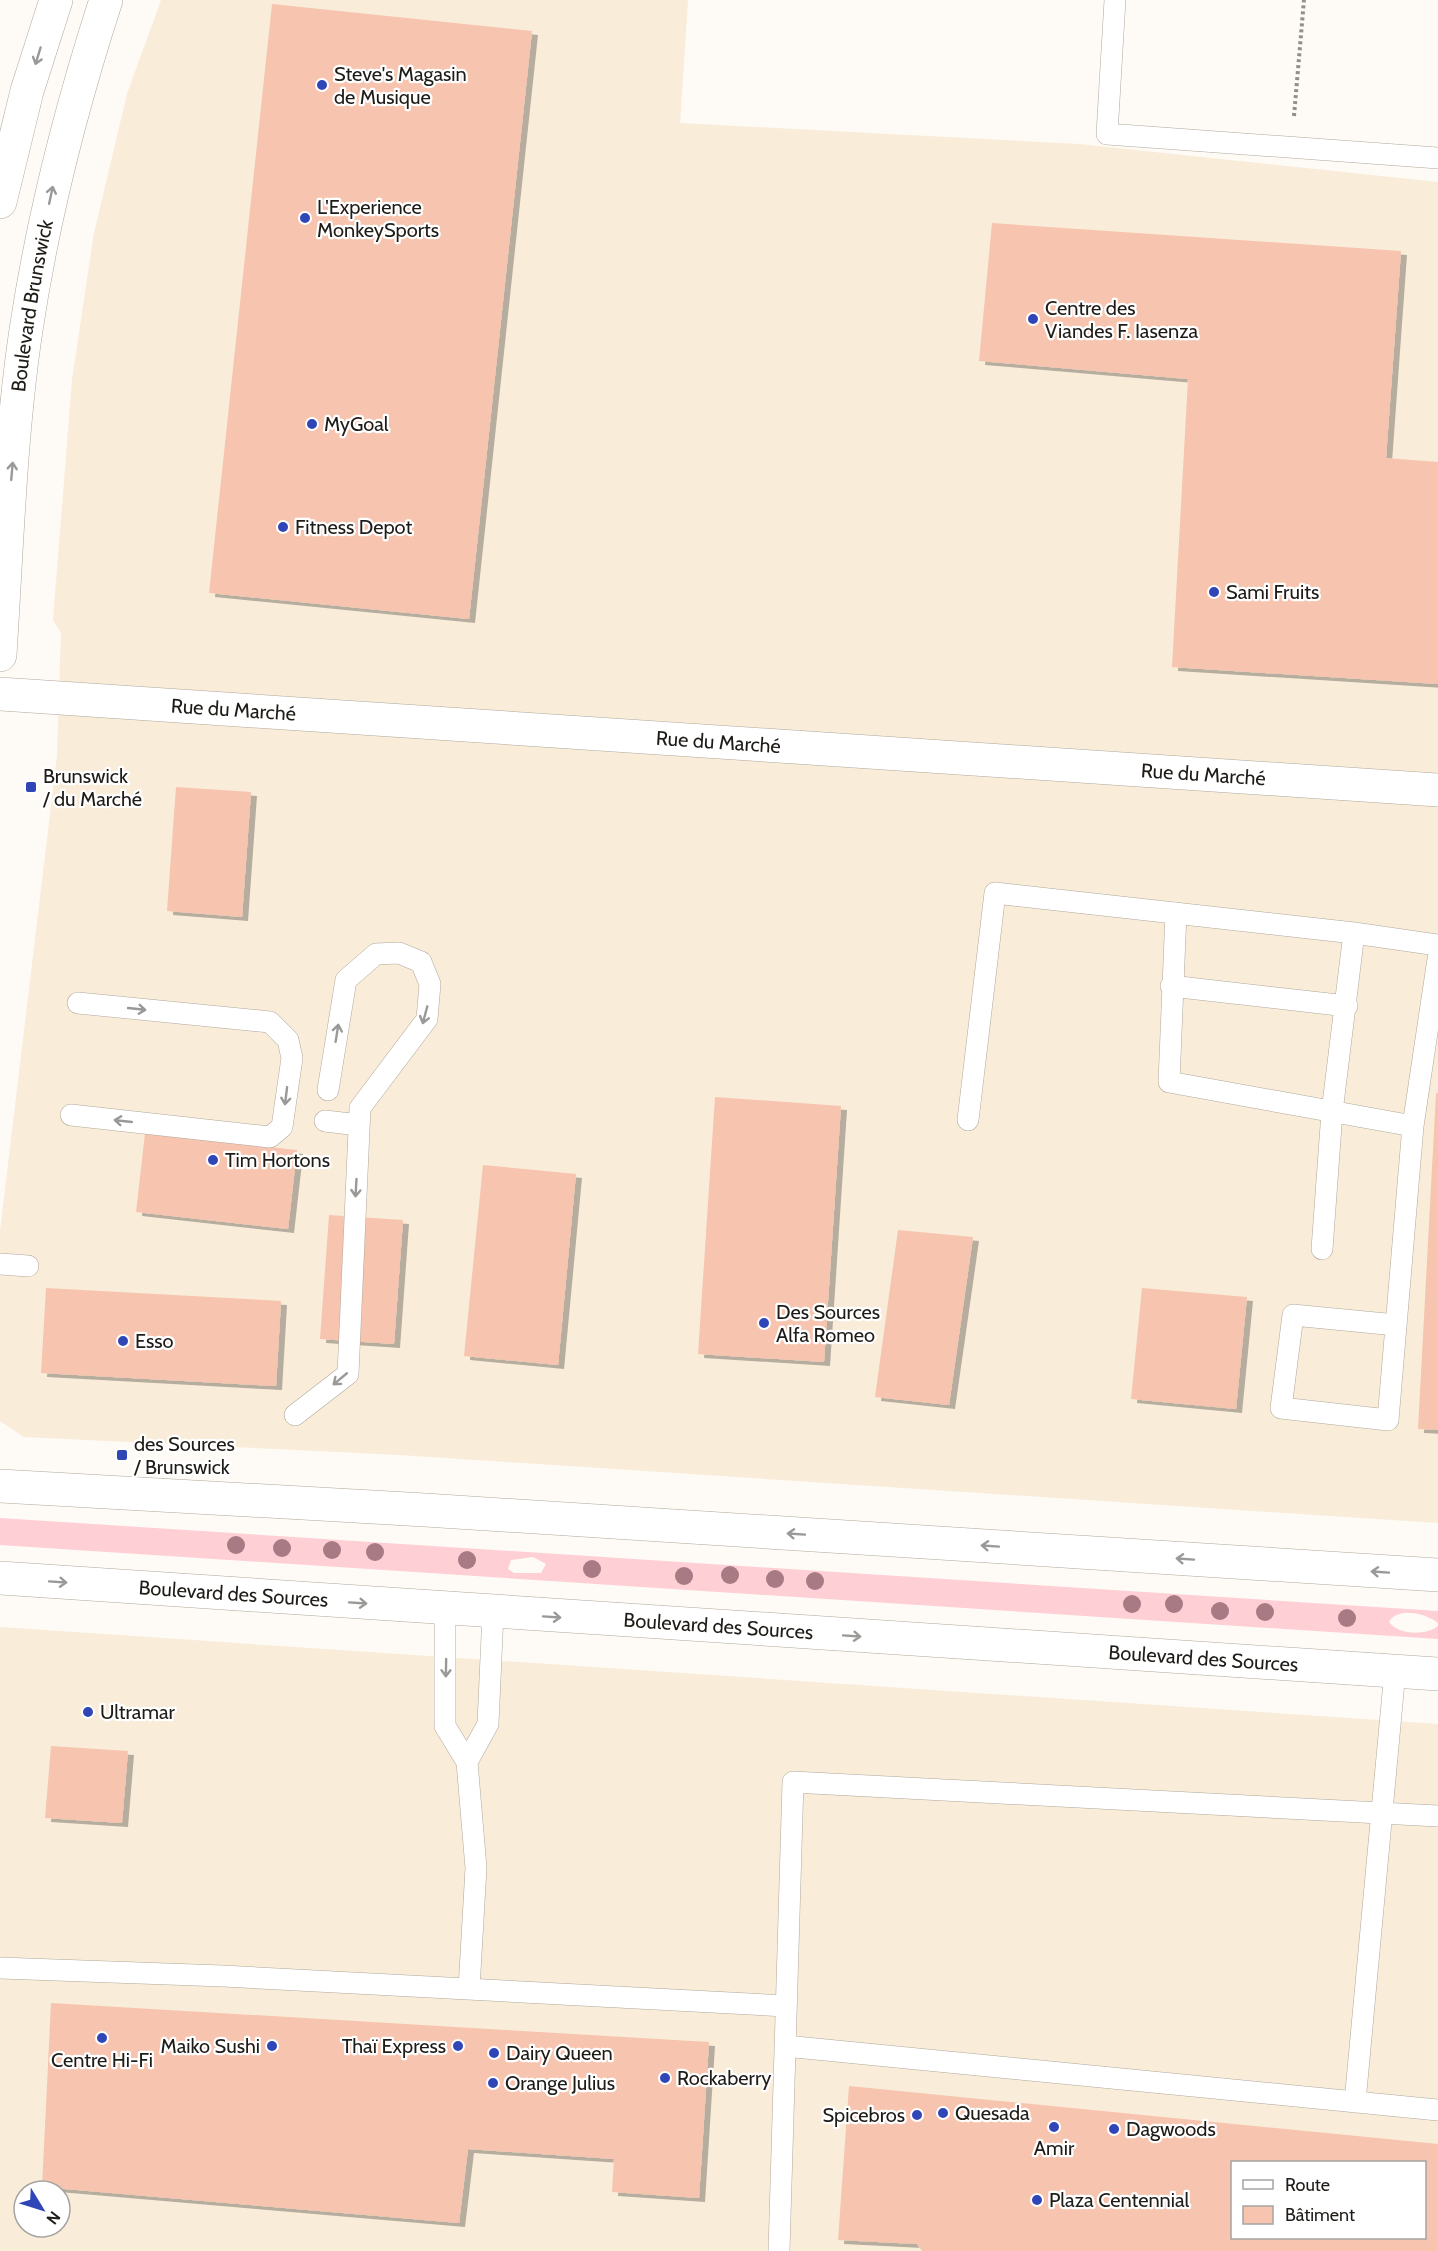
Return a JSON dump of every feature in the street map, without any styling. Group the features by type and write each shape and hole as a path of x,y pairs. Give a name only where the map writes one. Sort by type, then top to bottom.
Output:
{"main road":[{"path":"0,202 27,91 56,0"},
{"name":"Boulevard Brunswick","path":"0,655 11,480 26,331 57,166 82,73 106,0"},
{"name":"Rue du Marché","path":"0,694 1438,790"},
{"path":"0,1485 414,1509 1438,1575"},
{"name":"Boulevard des Sources","path":"0,1578 445,1610 1438,1674"}],"lane":[{"path":"1115,0 1107,134 1438,158"},
{"path":"968,1120 995,893 1354,933 1438,945"},
{"path":"1176,913 1171,986 1169,1082 1413,1126"},
{"path":"1322,1249 1332,1112 1347,1006 1354,933"},
{"path":"295,1415 348,1374 360,1108 427,1019 430,984 421,962 399,953 376,954 346,980 328,1090"},
{"path":"1396,1325 1293,1315 1281,1408 1390,1420 1413,1126 1438,959"},
{"path":"1171,986 1347,1006"},
{"path":"71,1115 270,1137 282,1127 292,1058 288,1040 270,1022 78,1003"},
{"path":"325,1121 359,1125"},
{"path":"0,1264 28,1266"},
{"path":"445,1610 445,1726 467,1762 476,1868 469,1989"},
{"path":"467,1762 488,1724 493,1613"},
{"path":"1355,2102 1395,1671"},
{"path":"778,2251 793,1782 1438,1816"},
{"path":"0,1968 223,1976 786,2006"},
{"path":"785,2046 1438,2110"}],"path":[{"path":"1296,95 1304,0"}],"shaded area":[{"path":"161,0 688,0 680,123 1079,144 1438,182 1438,1523 400,1455 24,1437 0,1421 0,1231 57,756 61,633 53,620 72,380 94,233 127,94"},
{"path":"0,1518 1438,1611 1438,1623 1413,1613 1399,1614 1389,1622 1399,1630 1412,1633 1420,1633 1438,1626 1438,1639 0,1545","holes":["533,1557 546,1564 541,1573 514,1573 508,1569 511,1560"]},
{"path":"0,1627 1438,1724 1438,2251 0,2251"}],"building":[{"path":"272,4 532,31 469,619 209,593"},
{"path":"992,223 1401,251 1386,458 1438,462 1438,684 1172,667 1188,379 979,361"},
{"path":"176,787 251,792 242,917 167,911"},
{"path":"1436,1093 1438,1093 1438,1430 1418,1429"},
{"path":"715,1097 841,1106 824,1362 698,1354"},
{"path":"145,1133 297,1150 288,1229 136,1212"},
{"path":"483,1165 576,1174 558,1365 464,1356"},
{"path":"329,1215 403,1220 394,1344 320,1339"},
{"path":"898,1230 973,1237 949,1405 875,1397"},
{"path":"46,1288 281,1301 276,1386 41,1373"},
{"path":"1142,1288 1247,1297 1236,1409 1131,1399"},
{"path":"51,1746 128,1751 122,1823 45,1818"},
{"path":"51,2003 709,2042 699,2198 612,2192 614,2159 468,2149 459,2223 72,2190 72,2179 42,2179"},
{"name":"Plaza Centennial","path":"849,2086 1438,2144 1438,2251 922,2251 917,2244 838,2240"}],"place":[{"name":"Steve's Magasin de Musique","path":"322,85"},
{"name":"L'Experience MonkeySports","path":"305,218"},
{"name":"Centre des Viandes F. Iasenza","path":"1033,319"},
{"name":"MyGoal","path":"312,424"},
{"name":"Fitness Depot","path":"283,527"},
{"name":"Sami Fruits","path":"1214,592"},
{"name":"Brunswick / du Marché","path":"31,787"},
{"name":"Tim Hortons","path":"213,1160"},
{"name":"Des Sources Alfa Romeo","path":"764,1323"},
{"name":"Esso","path":"123,1341"},
{"name":"des Sources / Brunswick","path":"122,1455"},
{"name":"Ultramar","path":"88,1712"},
{"name":"Centre Hi-Fi","path":"102,2038"},
{"name":"Maiko Sushi","path":"272,2046"},
{"name":"Thaï Express","path":"458,2046"},
{"name":"Dairy Queen","path":"494,2053"},
{"name":"Rockaberry","path":"665,2078"},
{"name":"Orange Julius","path":"493,2083"},
{"name":"Quesada","path":"943,2113"},
{"name":"Spicebros","path":"917,2115"},
{"name":"Amir","path":"1054,2127"},
{"name":"Dagwoods","path":"1114,2129"},
{"name":"Plaza Centennial","path":"1037,2200"}]}
